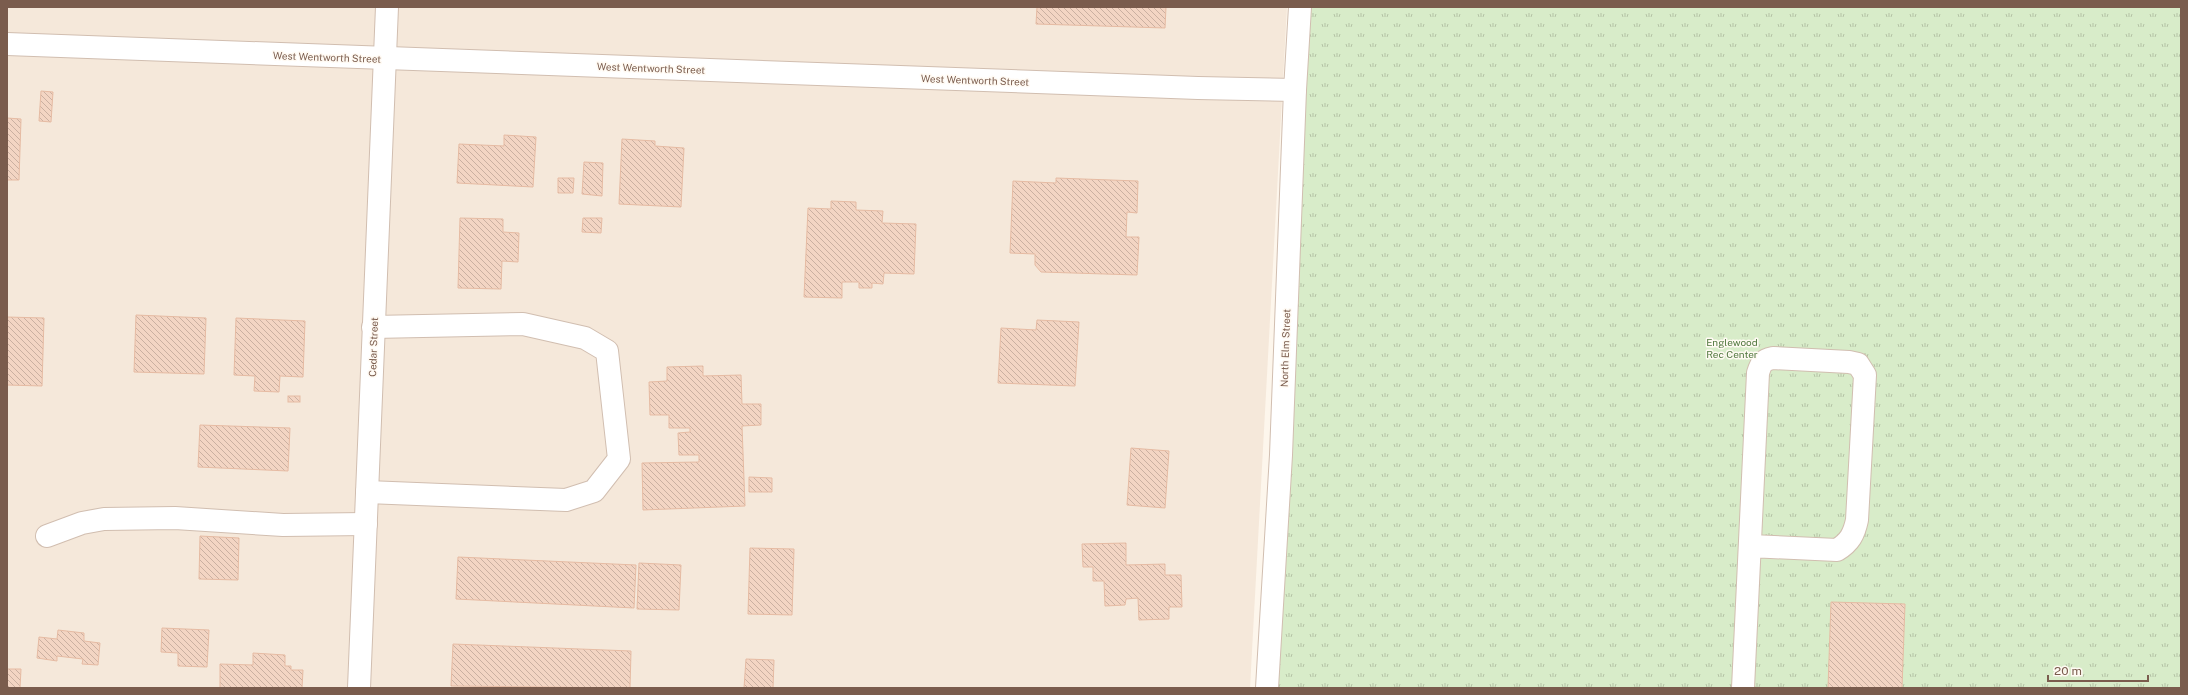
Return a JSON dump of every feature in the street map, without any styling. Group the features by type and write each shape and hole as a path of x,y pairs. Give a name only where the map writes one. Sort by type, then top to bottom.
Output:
{"street":[{"name":"Cedar Street","path":"359,688 387,7"},
{"name":"North Elm Street","path":"1267,688 1281,455 1295,90 1300,7"},
{"name":"West Wentworth Street","path":"7,44 384,59 1198,88 1295,90"},
{"path":"367,492 566,500 594,491 619,459 607,351 585,338 523,324 374,327"},
{"path":"1743,688 1758,373 1760,364 1766,359 1773,358 1849,362 1858,364 1865,375 1857,520 1854,534 1845,545 1837,550 1750,546"},
{"path":"47,536 82,523 104,519 175,518 282,525 366,524"}],"shaded area":[{"path":"7,7 1287,7 1250,688 7,688"}],"green space":[{"name":"Englewood Rec Center","path":"1302,7 2181,7 2181,688 1265,688"}],"building":[{"path":"1037,7 1166,7 1165,28 1036,24"},
{"path":"41,91 53,92 51,122 39,121"},
{"path":"7,118 21,119 19,180 7,180"},
{"path":"504,135 536,137 533,187 457,183 459,144 504,146"},
{"path":"622,139 655,141 655,146 684,148 681,207 619,204"},
{"path":"584,162 603,163 602,196 582,194"},
{"path":"558,178 574,178 573,193 558,193"},
{"path":"1056,178 1138,181 1137,213 1127,212 1126,237 1139,237 1137,275 1041,272 1035,265 1035,254 1010,253 1013,181 1056,183"},
{"path":"831,201 856,202 856,210 883,211 882,223 916,224 914,274 884,273 883,284 872,283 872,288 859,288 859,282 842,282 842,298 804,297 808,208 831,209"},
{"path":"460,218 503,219 503,232 519,233 518,262 502,261 501,289 458,288"},
{"path":"583,218 602,218 601,233 582,232"},
{"path":"136,315 206,318 204,374 134,372"},
{"path":"7,317 44,318 42,386 7,385"},
{"path":"236,318 305,321 303,377 280,376 279,392 254,391 255,376 234,375"},
{"path":"1037,320 1079,322 1075,386 998,383 1001,328 1036,330"},
{"path":"703,366 703,376 741,375 742,404 761,404 761,425 742,426 745,506 643,510 642,463 699,462 699,455 679,455 678,433 690,432 690,428 669,428 669,415 650,415 649,382 667,381 667,367"},
{"path":"288,396 300,396 300,402 288,402"},
{"path":"200,425 290,428 288,471 198,467"},
{"path":"1131,448 1169,451 1165,508 1127,505"},
{"path":"749,477 772,478 772,492 749,492"},
{"path":"200,536 239,538 238,580 199,579"},
{"path":"1126,543 1126,565 1165,564 1165,575 1181,575 1182,607 1169,607 1169,619 1139,620 1138,598 1126,599 1125,605 1105,606 1104,581 1093,581 1093,567 1083,567 1082,544"},
{"path":"750,548 794,549 792,615 748,614"},
{"path":"458,557 636,565 634,608 456,599"},
{"path":"639,563 681,565 679,610 637,609"},
{"path":"1831,602 1905,604 1902,688 1828,688"},
{"path":"162,628 209,630 207,667 178,666 178,653 161,652"},
{"path":"58,630 84,633 84,641 100,643 98,665 82,664 83,659 57,656 57,661 37,658 39,637 57,639"},
{"path":"453,644 631,651 630,688 451,686"},
{"path":"253,653 285,655 285,666 291,666 291,670 303,670 302,688 220,688 220,664 253,665"},
{"path":"746,659 774,660 773,688 744,688"},
{"path":"7,669 21,669 20,688 7,688"}]}
